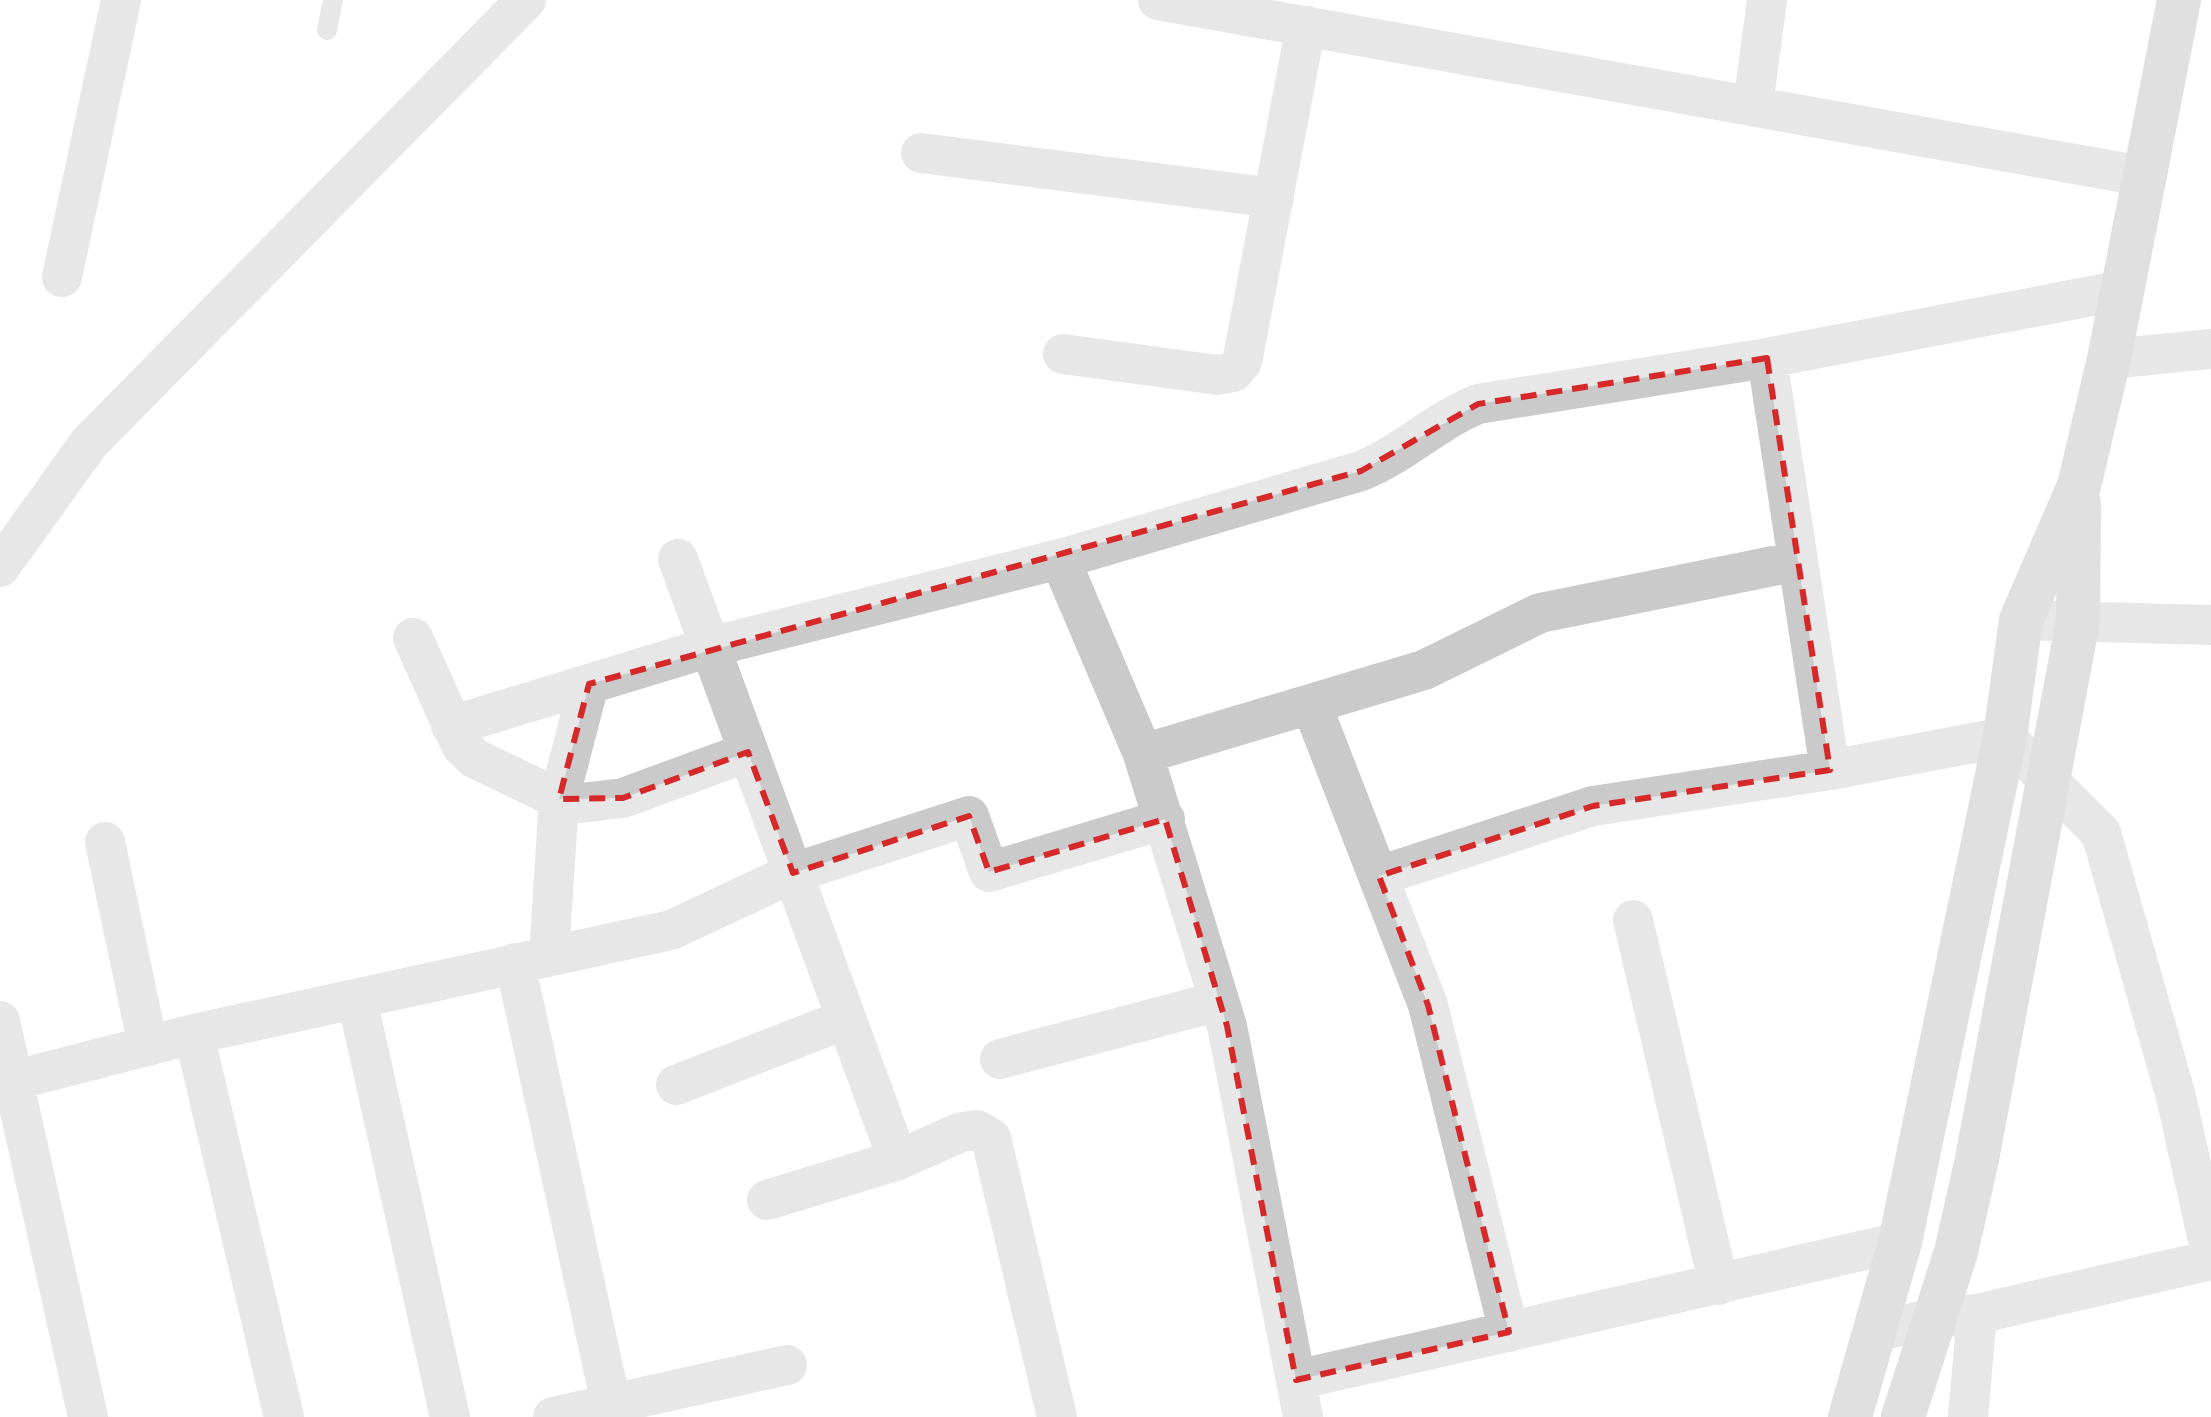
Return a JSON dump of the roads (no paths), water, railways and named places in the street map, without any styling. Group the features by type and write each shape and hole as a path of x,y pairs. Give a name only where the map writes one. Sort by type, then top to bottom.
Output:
{"street":[{"path":"62,277 121,0"},
{"path":"0,567 89,443 526,0"},
{"path":"1158,0 2142,176"},
{"path":"1753,106 1767,0"},
{"path":"1850,1417 1900,1242 2005,737 2021,620 2079,486 2109,359 2142,176 2179,0"},
{"path":"1063,354 1218,375 1233,372 1242,362 1306,26"},
{"path":"921,153 1274,198"},
{"path":"451,726 710,647 1060,559 1361,471 1385,461 1457,413 1478,404 1767,358 2123,290"},
{"path":"2109,359 2211,349"},
{"path":"1767,358 1830,770"},
{"path":"1903,1417 1956,1252 1968,1203 2049,781 2078,621 2079,486"},
{"path":"678,559 898,1160"},
{"path":"1060,559 1143,754 1227,1026 1299,1398 1509,1332 1900,1242"},
{"path":"1143,754 1312,706 1424,670 1540,613 1798,561"},
{"path":"2021,620 2211,625"},
{"path":"413,638 461,745 474,758 559,799 581,803 623,798 748,752"},
{"path":"589,684 559,799 532,960 628,1407"},
{"path":"1312,706 1428,1005 1509,1332"},
{"path":"1379,876 1593,806 1830,770 2005,737"},
{"path":"1875,1332 1934,1318 1977,1314 2210,1244 2176,1097 2101,833 2005,737"},
{"path":"6,1083 194,1034 671,930 793,873 969,816 989,872 1165,819"},
{"path":"105,842 148,1046"},
{"path":"1633,920 1719,1285"},
{"path":"357,999 450,1417"},
{"path":"1000,1059 1219,1001"},
{"path":"676,1085 846,1019"},
{"path":"0,1021 6,1083 88,1417"},
{"path":"194,1034 284,1417"},
{"path":"767,1200 898,1160 961,1132 977,1130 991,1138 1057,1417"},
{"path":"1968,1417 1977,1314"},
{"path":"553,1417 628,1407 787,1365"}],"lane":[{"path":"327,30 333,0"}]}
